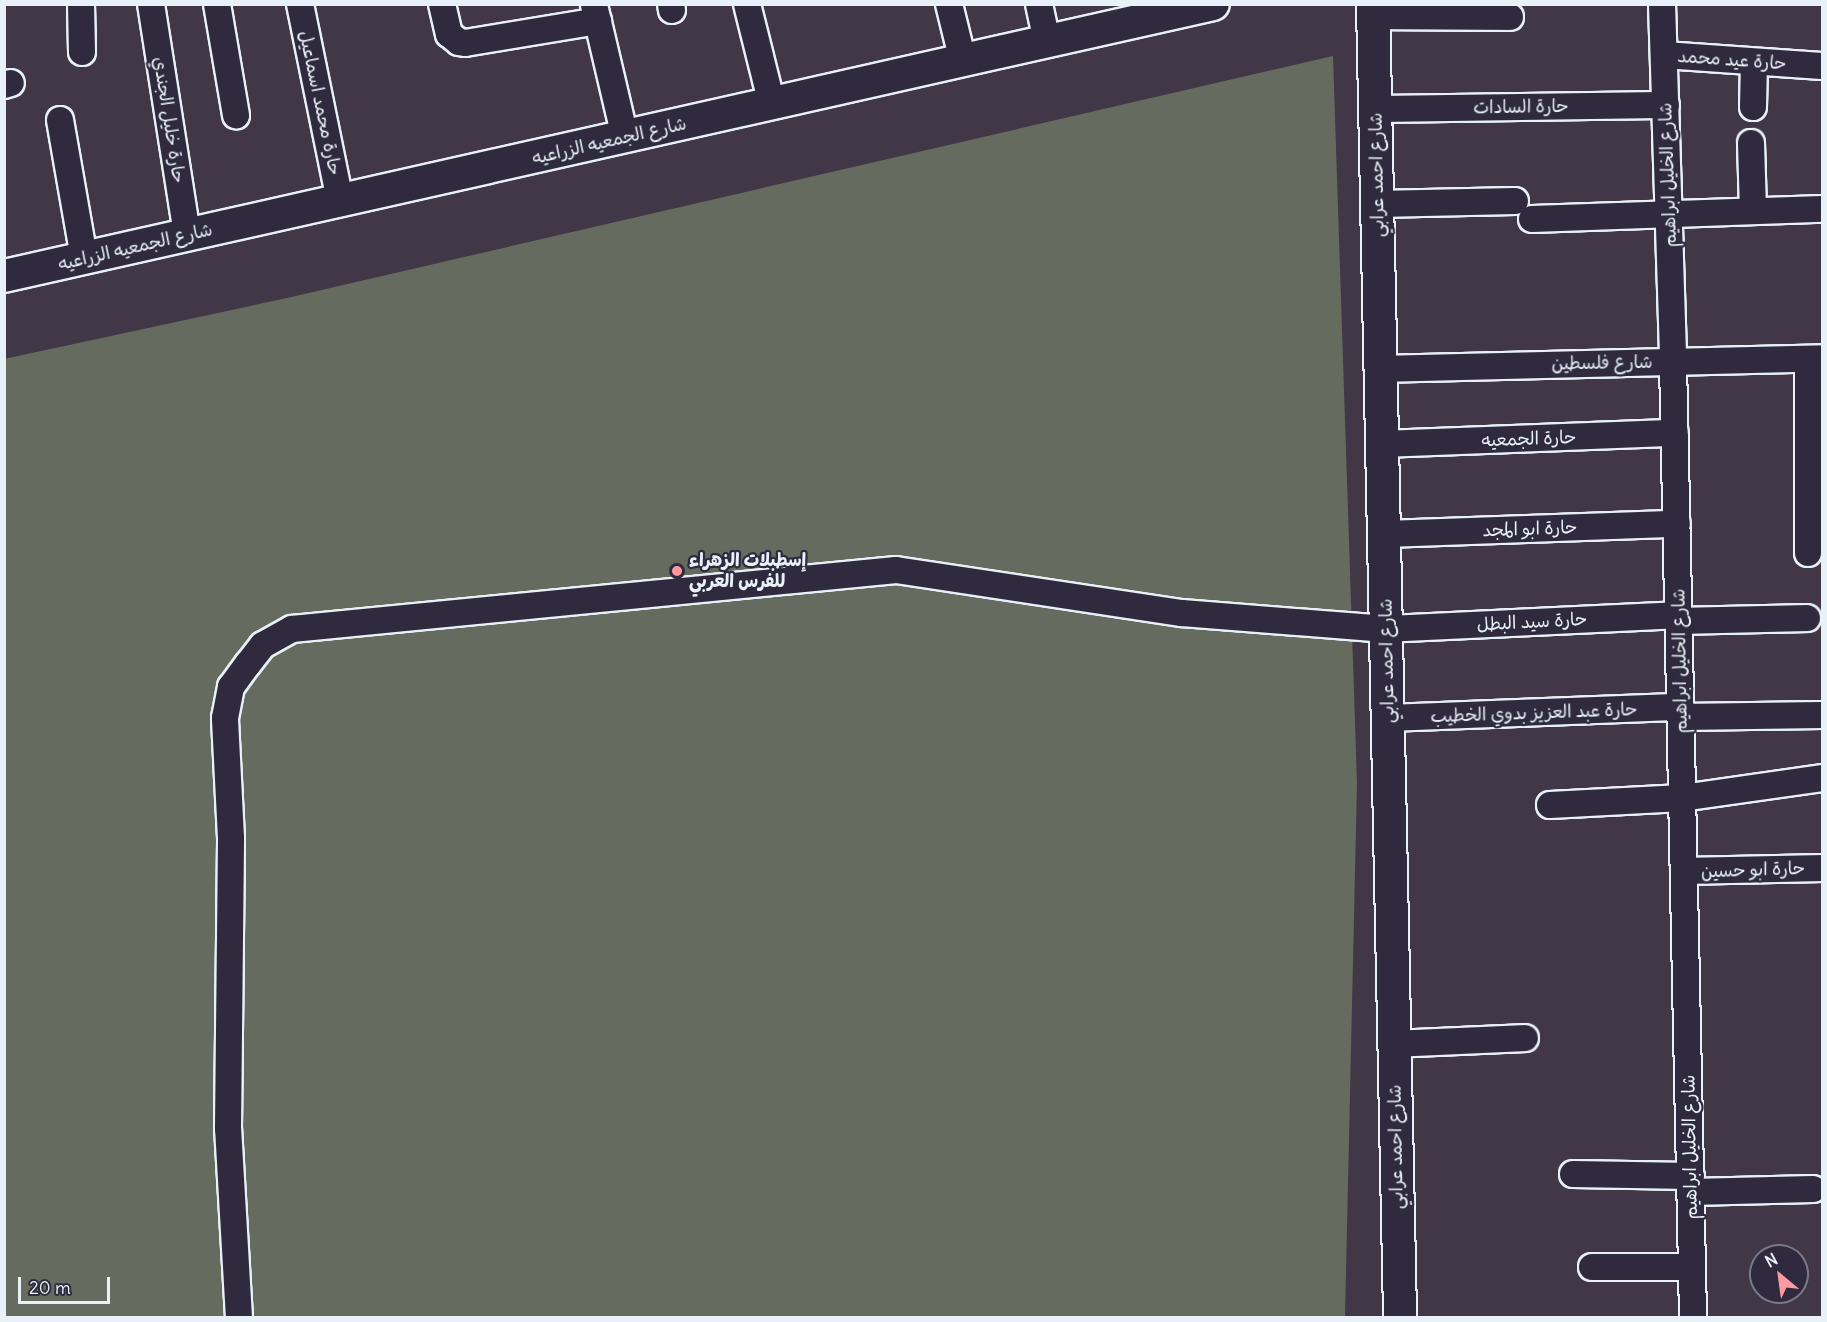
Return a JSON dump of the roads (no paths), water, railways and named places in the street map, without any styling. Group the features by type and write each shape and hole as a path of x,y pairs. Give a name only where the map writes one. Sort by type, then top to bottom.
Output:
{"street":[{"path":"81,4 82,52"},
{"name":"حارة خليل الجندي","path":"151,4 187,235"},
{"path":"216,4 236,115"},
{"name":"حارة محمد اسماعيل","path":"300,4 340,201"},
{"path":"442,4 449,34 465,43 596,13 626,137"},
{"path":"747,4 772,104"},
{"path":"949,4 963,62"},
{"path":"1038,4 1047,42"},
{"name":"شارع الجمعيه الزراعيه","path":"4,276 963,62 1047,42 1128,14 1213,4"},
{"path":"1662,5 1675,4"},
{"name":"شارع الخليل ابراهيم","path":"1662,5 1675,433 1693,1317"},
{"path":"1373,10 1510,17"},
{"name":"شارع احمد عرابي","path":"1373,10 1400,1317"},
{"name":"حارة عيد محمد","path":"1664,56 1811,65"},
{"path":"1753,107 1754,62"},
{"name":"حارة السادات","path":"1375,109 1666,105"},
{"path":"60,120 84,258"},
{"path":"1751,143 1753,212"},
{"path":"1377,204 1669,214 1822,209"},
{"path":"1808,553 1815,358"},
{"name":"شارع فلسطين","path":"1381,369 1815,358"},
{"name":"حارة الجمعيه","path":"1382,444 1675,433"},
{"name":"حارة ابو المجد","path":"1384,534 1677,524"},
{"name":"حارة سيد البطل","path":"239,1317 228,1128 231,838 225,718 231,687 263,645 292,629 896,570 1182,613 1386,629 1679,618 1807,618"},
{"name":"حارة عبد العزيز بدوي الخطيب","path":"1388,718 1681,712 1819,716"},
{"path":"1550,805 1682,798 1822,778"},
{"name":"حارة ابو حسين","path":"1684,872 1822,868"},
{"path":"1394,1044 1525,1038"},
{"path":"1573,1173 1691,1184 1813,1190"},
{"path":"1592,1267 1692,1267"}],"place":[{"name":"إسطبلات الزهراء للفرس العربي","path":"677,571"}]}
